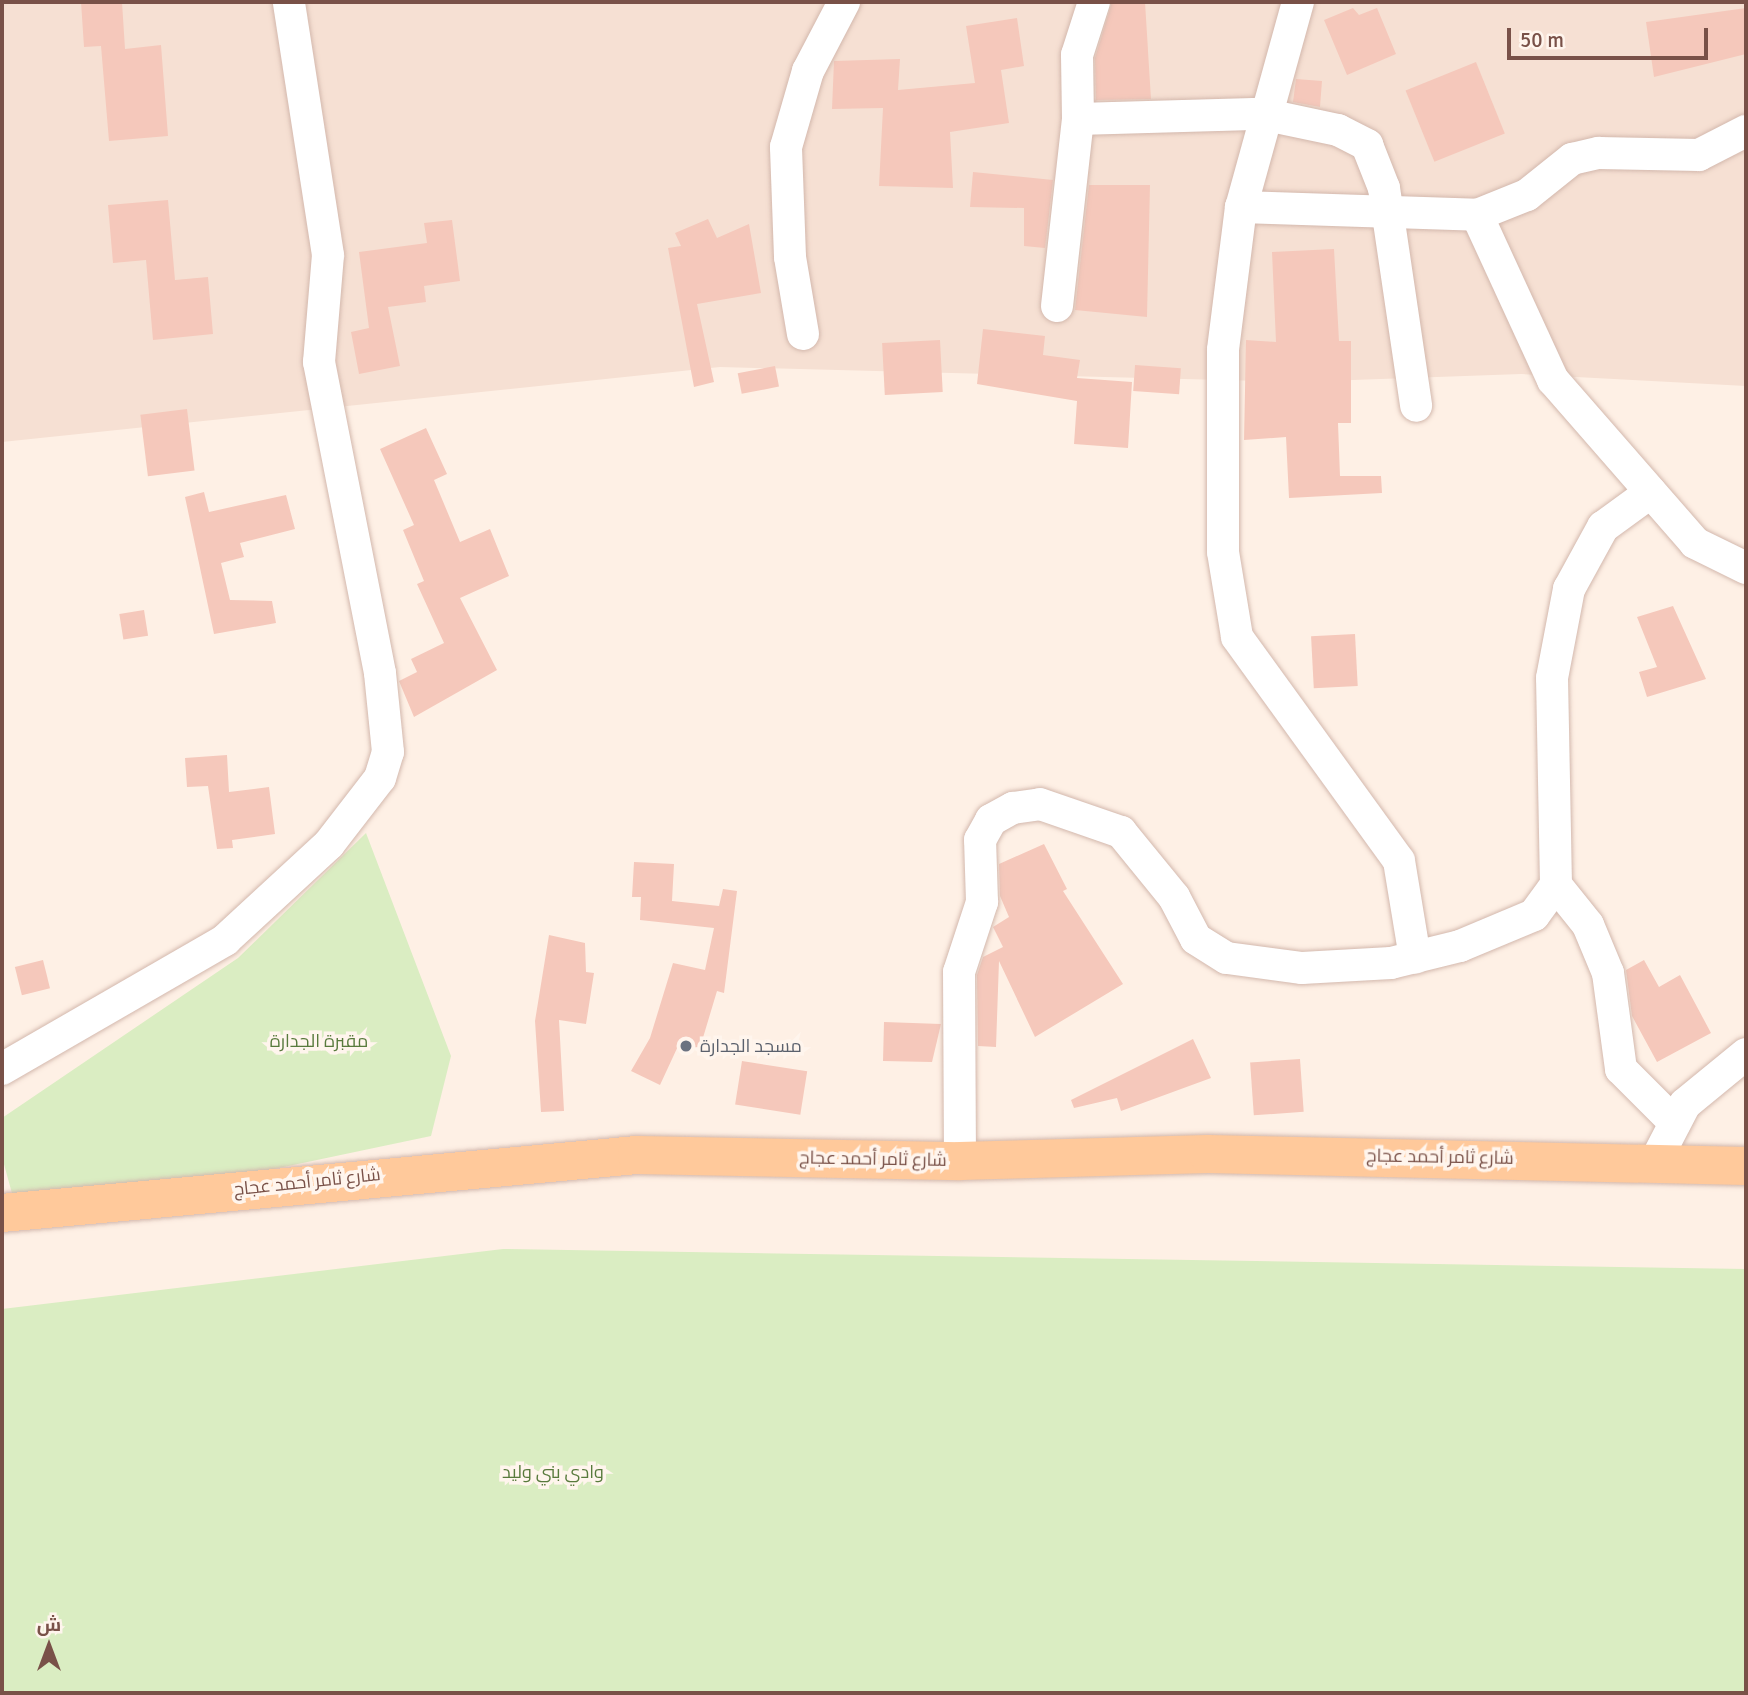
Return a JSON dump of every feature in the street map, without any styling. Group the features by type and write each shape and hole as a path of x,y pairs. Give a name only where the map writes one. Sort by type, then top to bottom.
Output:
{"main road":[{"name":"شارع ثامر أحمد عجاج","path":"2,1213 636,1155 960,1161 1208,1154 1656,1160 1746,1166"}],"street":[{"path":"2,1069 225,940 329,845 380,778 388,752 380,673 319,362 328,255 289,2"},
{"path":"803,334 790,257 786,148 808,71 844,2"},
{"path":"1057,306 1078,119 1077,55 1094,2"},
{"path":"1298,2 1262,114 1241,207 1223,350 1223,552 1237,637 1399,861 1412,910 1415,958"},
{"path":"1078,119 1262,114 1338,130 1367,145 1388,214 1416,406"},
{"path":"1241,207 1477,215 1527,195 1572,159 1599,153 1699,155 1746,131"},
{"path":"1477,215 1553,380 1695,543 1746,568"},
{"path":"960,1161 959,972 982,902 979,840 991,820 1013,808 1062,807 1121,832 1174,897 1196,939 1227,958 1302,968 1415,958 1534,915 1556,885 1552,678 1569,589 1603,527 1651,492"},
{"path":"1556,885 1588,925 1608,973 1621,1069 1675,1123"},
{"path":"1656,1160 1685,1104 1746,1054"}],"shaded area":[{"path":"2,2 1746,2 1746,386 1521,374 1297,382 720,367 2,442"}],"green space":[{"name":"مقبرة الجدارة","path":"366,833 451,1056 431,1136 213,1182 13,1197 2,1157 2,1118 238,958"},
{"name":"وادي بني وليد","path":"503,1249 1746,1269 1746,1693 2,1693 2,1309"}],"building":[{"path":"81,2 122,2 125,49 161,45 168,136 109,141 101,46 84,47"},
{"path":"1112,2 1145,2 1151,99 1096,100 1095,58"},
{"path":"1353,8 1359,15 1377,8 1396,54 1347,75 1324,20"},
{"path":"1746,8 1746,54 1654,77 1646,22"},
{"path":"1017,18 1024,66 1001,70 1009,123 950,132 953,188 879,186 883,108 832,109 834,61 900,59 898,90 975,83 966,26"},
{"path":"1476,62 1505,133 1434,162 1406,90"},
{"path":"1296,79 1322,81 1320,107 1293,102"},
{"path":"973,172 1053,180 1045,248 1024,246 1024,208 970,207"},
{"path":"1089,185 1150,185 1147,317 1075,310"},
{"path":"168,200 175,280 208,277 213,334 153,340 146,260 113,263 108,205"},
{"path":"708,219 717,238 749,224 761,293 697,304 714,382 694,387 668,248 681,246 675,233"},
{"path":"452,220 460,281 424,286 426,302 388,307 400,366 359,374 351,332 369,328 359,252 427,243 424,223"},
{"path":"1334,249 1339,341 1351,341 1351,423 1338,423 1340,476 1381,476 1382,493 1289,498 1286,437 1244,440 1246,340 1276,342 1272,252"},
{"path":"983,329 1045,336 1043,355 1080,360 1077,378 1132,382 1128,448 1074,444 1077,401 977,384"},
{"path":"940,340 943,392 885,395 882,343"},
{"path":"1135,365 1181,368 1179,394 1133,391"},
{"path":"775,366 779,387 742,394 738,373"},
{"path":"187,409 195,471 148,476 140,415"},
{"path":"426,428 447,474 434,480 460,542 490,529 509,576 460,598 497,670 414,717 399,681 417,672 411,659 444,643 417,584 424,581 403,530 414,525 380,449"},
{"path":"204,492 209,512 286,495 295,529 240,543 244,557 221,563 230,600 272,601 276,623 214,634 185,497"},
{"path":"1673,606 1706,679 1647,697 1639,672 1657,667 1637,617"},
{"path":"144,610 148,636 123,640 119,614"},
{"path":"1355,634 1358,686 1314,688 1311,636"},
{"path":"227,755 229,792 269,787 275,834 232,840 233,848 217,849 208,786 187,787 185,758"},
{"path":"1044,844 1067,889 1063,891 1123,984 1035,1037 999,961 996,1047 978,1046 977,975 983,957 1003,947 993,927 1009,917 1000,896 999,864"},
{"path":"634,862 674,864 672,901 719,906 723,889 737,891 724,993 717,991 699,1051 679,1044 660,1085 631,1071 650,1038 673,963 705,970 714,928 640,920 641,897 632,897"},
{"path":"549,935 585,943 586,972 594,973 586,1024 559,1020 564,1111 541,1112 535,1021"},
{"path":"43,960 50,988 22,995 15,967"},
{"path":"1644,960 1659,987 1680,975 1711,1033 1657,1062 1632,1016 1626,970"},
{"path":"884,1022 941,1024 932,1062 883,1061"},
{"path":"1193,1039 1211,1078 1121,1111 1117,1098 1074,1108 1071,1100"},
{"path":"1300,1059 1304,1112 1254,1115 1250,1062"},
{"path":"742,1061 807,1071 800,1115 735,1104"}],"place":[{"name":"مسجد الجدارة","path":"686,1046"}]}
